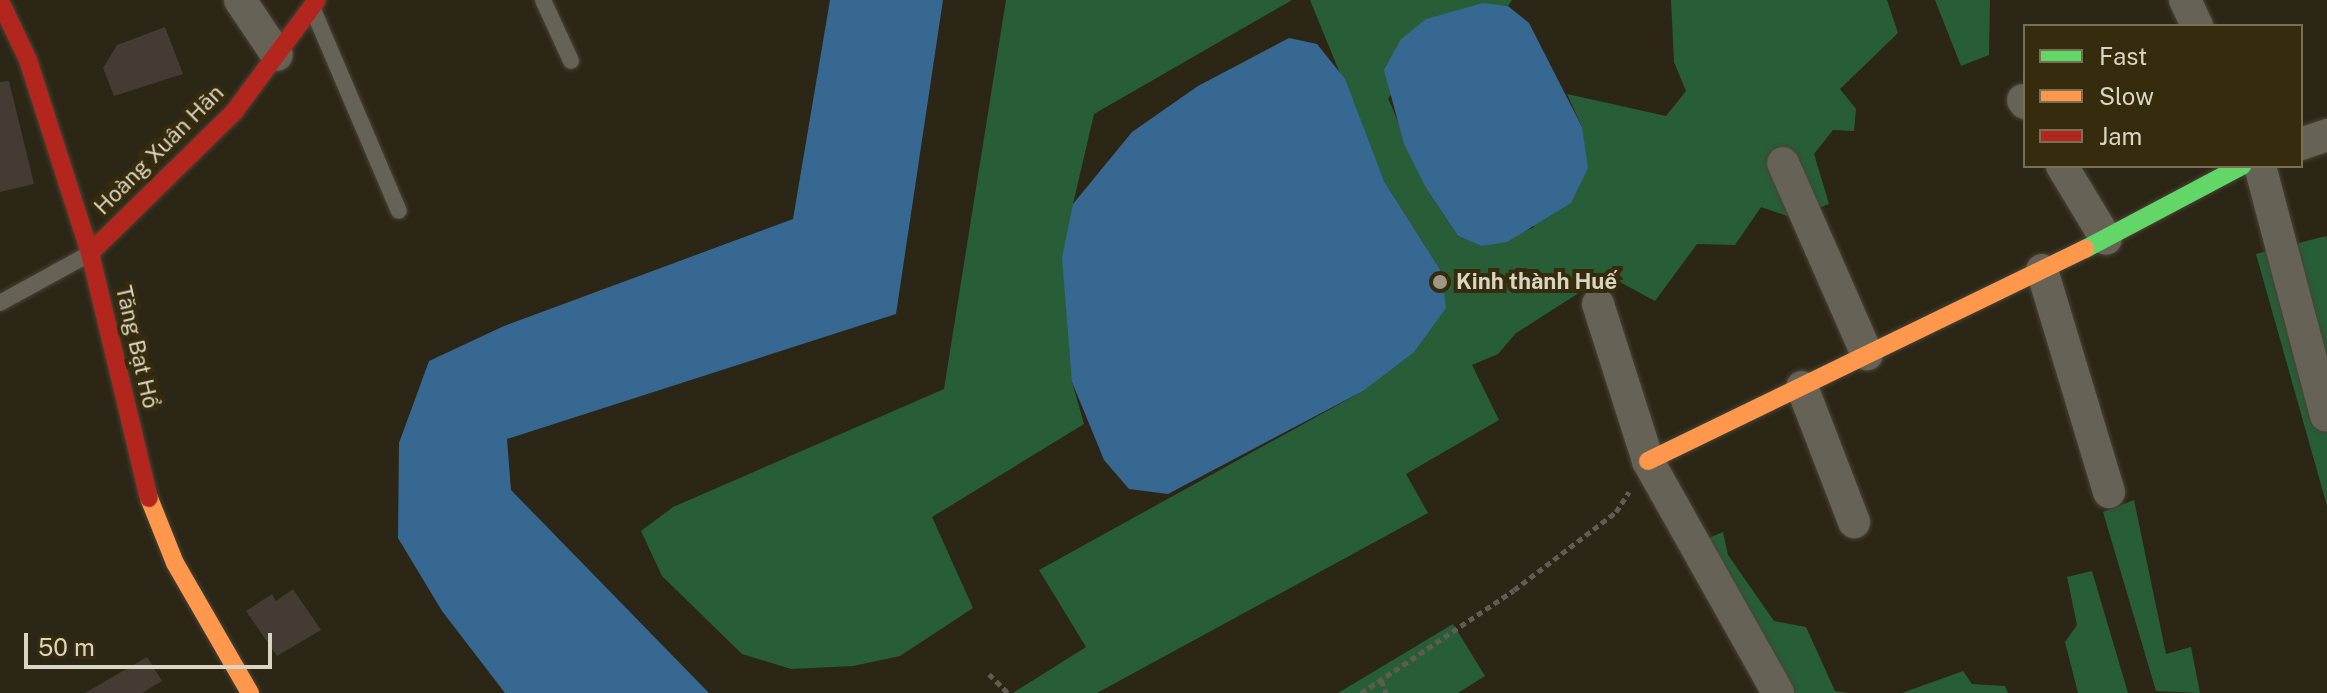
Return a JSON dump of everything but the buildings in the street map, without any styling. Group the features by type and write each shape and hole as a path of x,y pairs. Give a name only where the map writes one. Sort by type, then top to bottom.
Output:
{"street":[{"path":"240,0 277,55"},
{"path":"2185,0 2196,24"},
{"name":"Tăng Bạt Hổ","path":"0,1 28,60 90,253 142,481 175,563 250,693"},
{"name":"Hoàng Xuân Hãn","path":"90,253 234,112 315,3"},
{"path":"2303,143 2327,135"},
{"path":"1783,163 1867,354"},
{"path":"2063,168 2106,239"},
{"path":"1648,461 2106,239 2238,168"},
{"path":"2261,168 2326,415"},
{"path":"2042,270 2109,492"},
{"path":"1598,304 1648,461 1778,693"},
{"path":"1802,387 1854,522"}],"lane":[{"path":"543,0 571,61"},
{"path":"315,3 399,211"},
{"path":"0,303 90,253"}],"path":[{"path":"1361,693 1514,590 1616,512 1648,461"},
{"path":"989,674 1008,693"},
{"path":"1381,680 1386,693"}],"green space":[{"path":"1006,0 1292,0 1094,114 1073,204 1072,382 1084,424 932,517 973,608 900,656 853,666 791,669 742,654 662,576 641,531 673,507 944,389"},
{"path":"1310,0 1512,0 1508,6 1483,4 1388,98 1426,188 1458,236 1481,246 1533,228 1582,127 1567,94 1666,116 1686,91 1674,62 1671,0 1887,0 1898,33 1840,89 1856,109 1854,131 1833,130 1814,154 1829,204 1793,218 1761,207 1735,245 1697,244 1655,301 1607,275 1516,333 1498,354 1472,365 1499,420 1406,474 1428,513 1097,693 1013,693 1086,647 1039,570 1363,391 1441,271 1384,181"},
{"path":"1935,0 1990,0 1989,55 1961,66"},
{"path":"2326,236 2327,240 2327,506 2256,254"},
{"path":"2134,500 2166,654 2191,647 2200,693 2156,691 2103,512"},
{"path":"1723,532 1728,555 1774,621 1806,627 1835,691 1848,693 1785,693 1699,542"},
{"path":"2092,571 2128,693 2078,693 2065,642 2077,625 2067,577"},
{"path":"1453,624 1485,676 1458,693 1338,693"},
{"path":"1963,671 1972,684 2005,686 2008,693 1902,693"}],"water":[{"path":"830,0 943,0 896,314 507,439 511,490 709,693 505,693 442,611 398,538 399,443 429,361 504,326 793,219"},
{"path":"1483,3 1508,6 1529,23 1582,127 1588,168 1571,203 1507,242 1481,246 1458,236 1426,188 1404,144 1384,70 1401,39 1426,19"},
{"path":"1289,38 1317,44 1345,79 1384,181 1441,271 1446,308 1414,352 1363,391 1168,494 1129,489 1104,460 1072,382 1062,258 1073,204 1132,132 1198,86"}],"traffic: fast":[{"path":"2085,249 2238,168"}],"traffic: slow":[{"path":"1648,461 2085,249"},
{"path":"149,498 175,563 250,693"}],"traffic: jam":[{"path":"90,253 234,112 317,0"},
{"path":"0,1 28,60 90,253 149,498"}],"place":[{"name":"Kinh thành Huế","path":"1440,282"}]}
